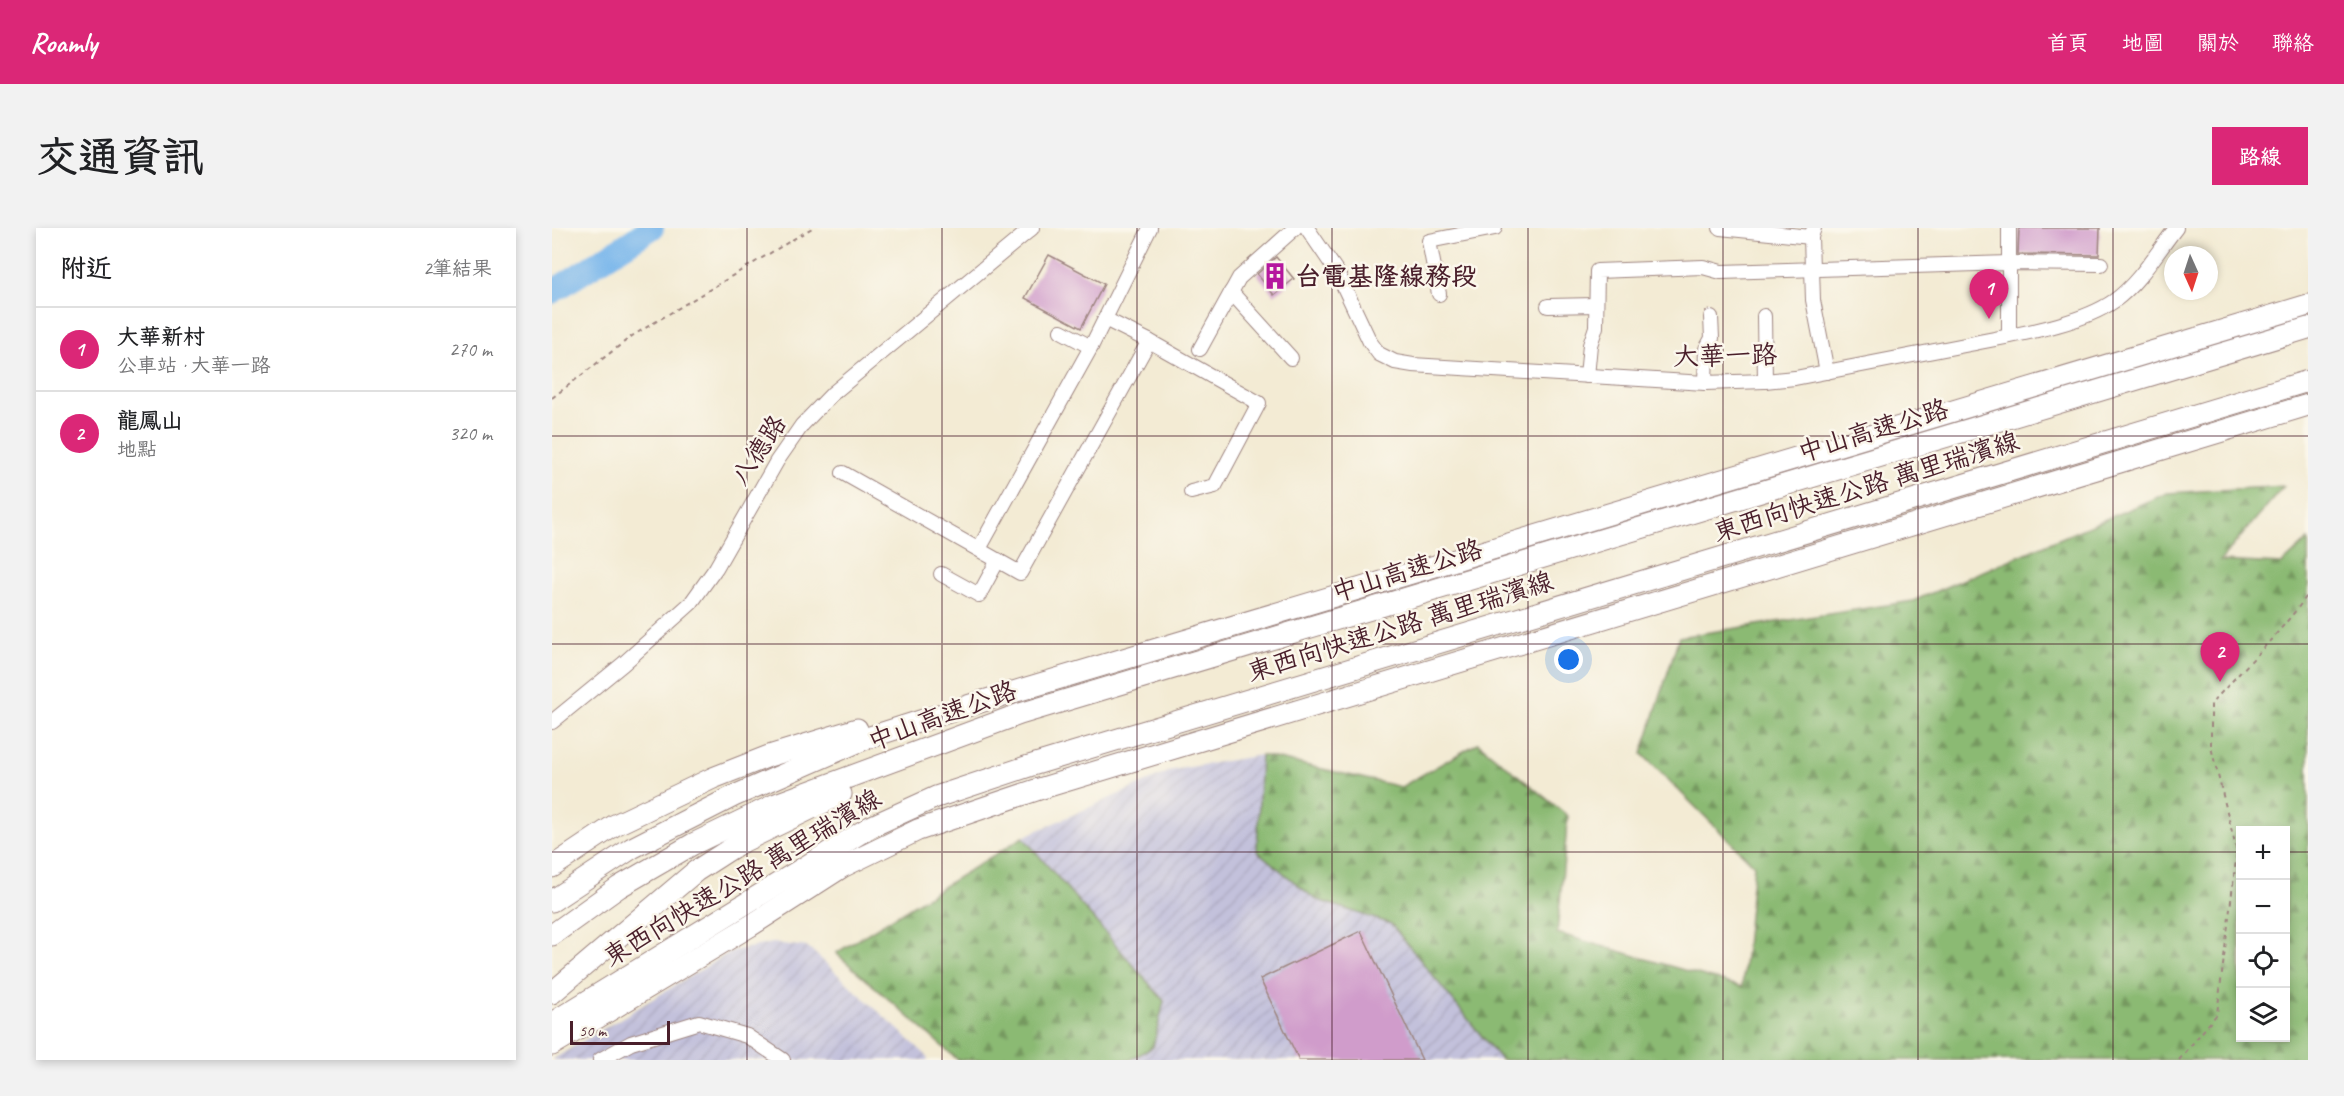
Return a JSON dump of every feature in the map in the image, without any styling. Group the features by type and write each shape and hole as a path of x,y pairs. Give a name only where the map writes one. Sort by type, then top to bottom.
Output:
{"highway":[{"name":"中山高速公路","path":"552,901 632,848 734,795 867,738 980,702 2308,305"},
{"name":"中山高速公路","path":"552,934 620,887 693,844 776,804 1020,714 2308,328"},
{"name":"東西向快速公路 萬里瑞濱線","path":"552,1045 745,917 860,832 936,797 1168,724 2308,381"},
{"name":"東西向快速公路 萬里瑞濱線","path":"552,1023 745,917 880,847 953,817 2308,405"},
{"path":"552,867 615,825 713,778 768,756 936,704 980,702"},
{"path":"552,993 696,870 738,844 823,801 956,747 1020,714"}],"street":[{"name":"八德路","path":"552,722 623,664 691,603 716,568 777,461 802,424 832,394 1032,228"},
{"path":"979,549 1091,347 1150,228"},
{"path":"1200,350 1239,278 1305,228"},
{"name":"大華一路","path":"1305,228 1337,272 1361,326 1379,354 1395,362 1705,383 1765,381 1827,372 2009,336 2072,320 2093,313 2114,301 2135,281 2175,228"},
{"path":"1439,294 1427,235 1495,228"},
{"path":"1720,228 1812,232 1813,300 1827,372"},
{"path":"2009,228 2009,336"},
{"path":"1587,376 1590,345 1596,327 1597,271 1703,267 1721,272 2009,263 2101,264"},
{"path":"1231,292 1291,358"},
{"path":"1548,306 1596,305"},
{"path":"1764,316 1765,381"},
{"path":"1705,383 1706,349 1712,338 1711,317"},
{"path":"1105,319 1259,403 1215,486 1191,492"},
{"path":"1061,331 1091,347"},
{"path":"843,473 1020,573 1149,341"},
{"path":"941,574 979,596 998,560"},
{"path":"603,1060 631,1043 699,1022 747,1036 783,1060"}],"path":[{"path":"552,398 632,336 812,228"},
{"path":"2179,1060 2217,1014 2237,852 2211,747 2211,704 2266,642 2289,621 2308,594"}],"shaded area":[{"path":"1261,755 1257,851 1315,899 1391,924 1501,1060 1130,1060 1153,1047 1164,1001 1023,837 1173,770"},
{"path":"773,943 808,947 926,1055 928,1060 552,1060 732,951"}],"green space":[{"path":"2284,486 2220,561 2282,564 2308,540 2308,1060 1501,1060 1391,924 1315,899 1257,851 1261,755 1401,787 1478,743 1568,816 1557,933 1742,987 1754,865 1642,754 1679,637 1913,601 2167,493"},
{"path":"1023,837 1164,1001 1153,1047 1130,1060 958,1060 836,953"}],"building":[{"path":"2019,228 2100,228 2099,255 2018,254"},
{"path":"1049,255 1104,284 1081,328 1025,298"},
{"name":"台電基隆線務段","path":"1276,257 1294,279 1274,295 1257,274"},
{"path":"1361,931 1422,1060 1299,1060 1260,979"}],"waterway":[{"path":"552,292 652,228"}],"place":[{"name":"台電基隆線務段","path":"1275,276"},
{"name":"大華新村","path":"1989,319"},
{"name":"龍鳳山","path":"2220,682"}]}
